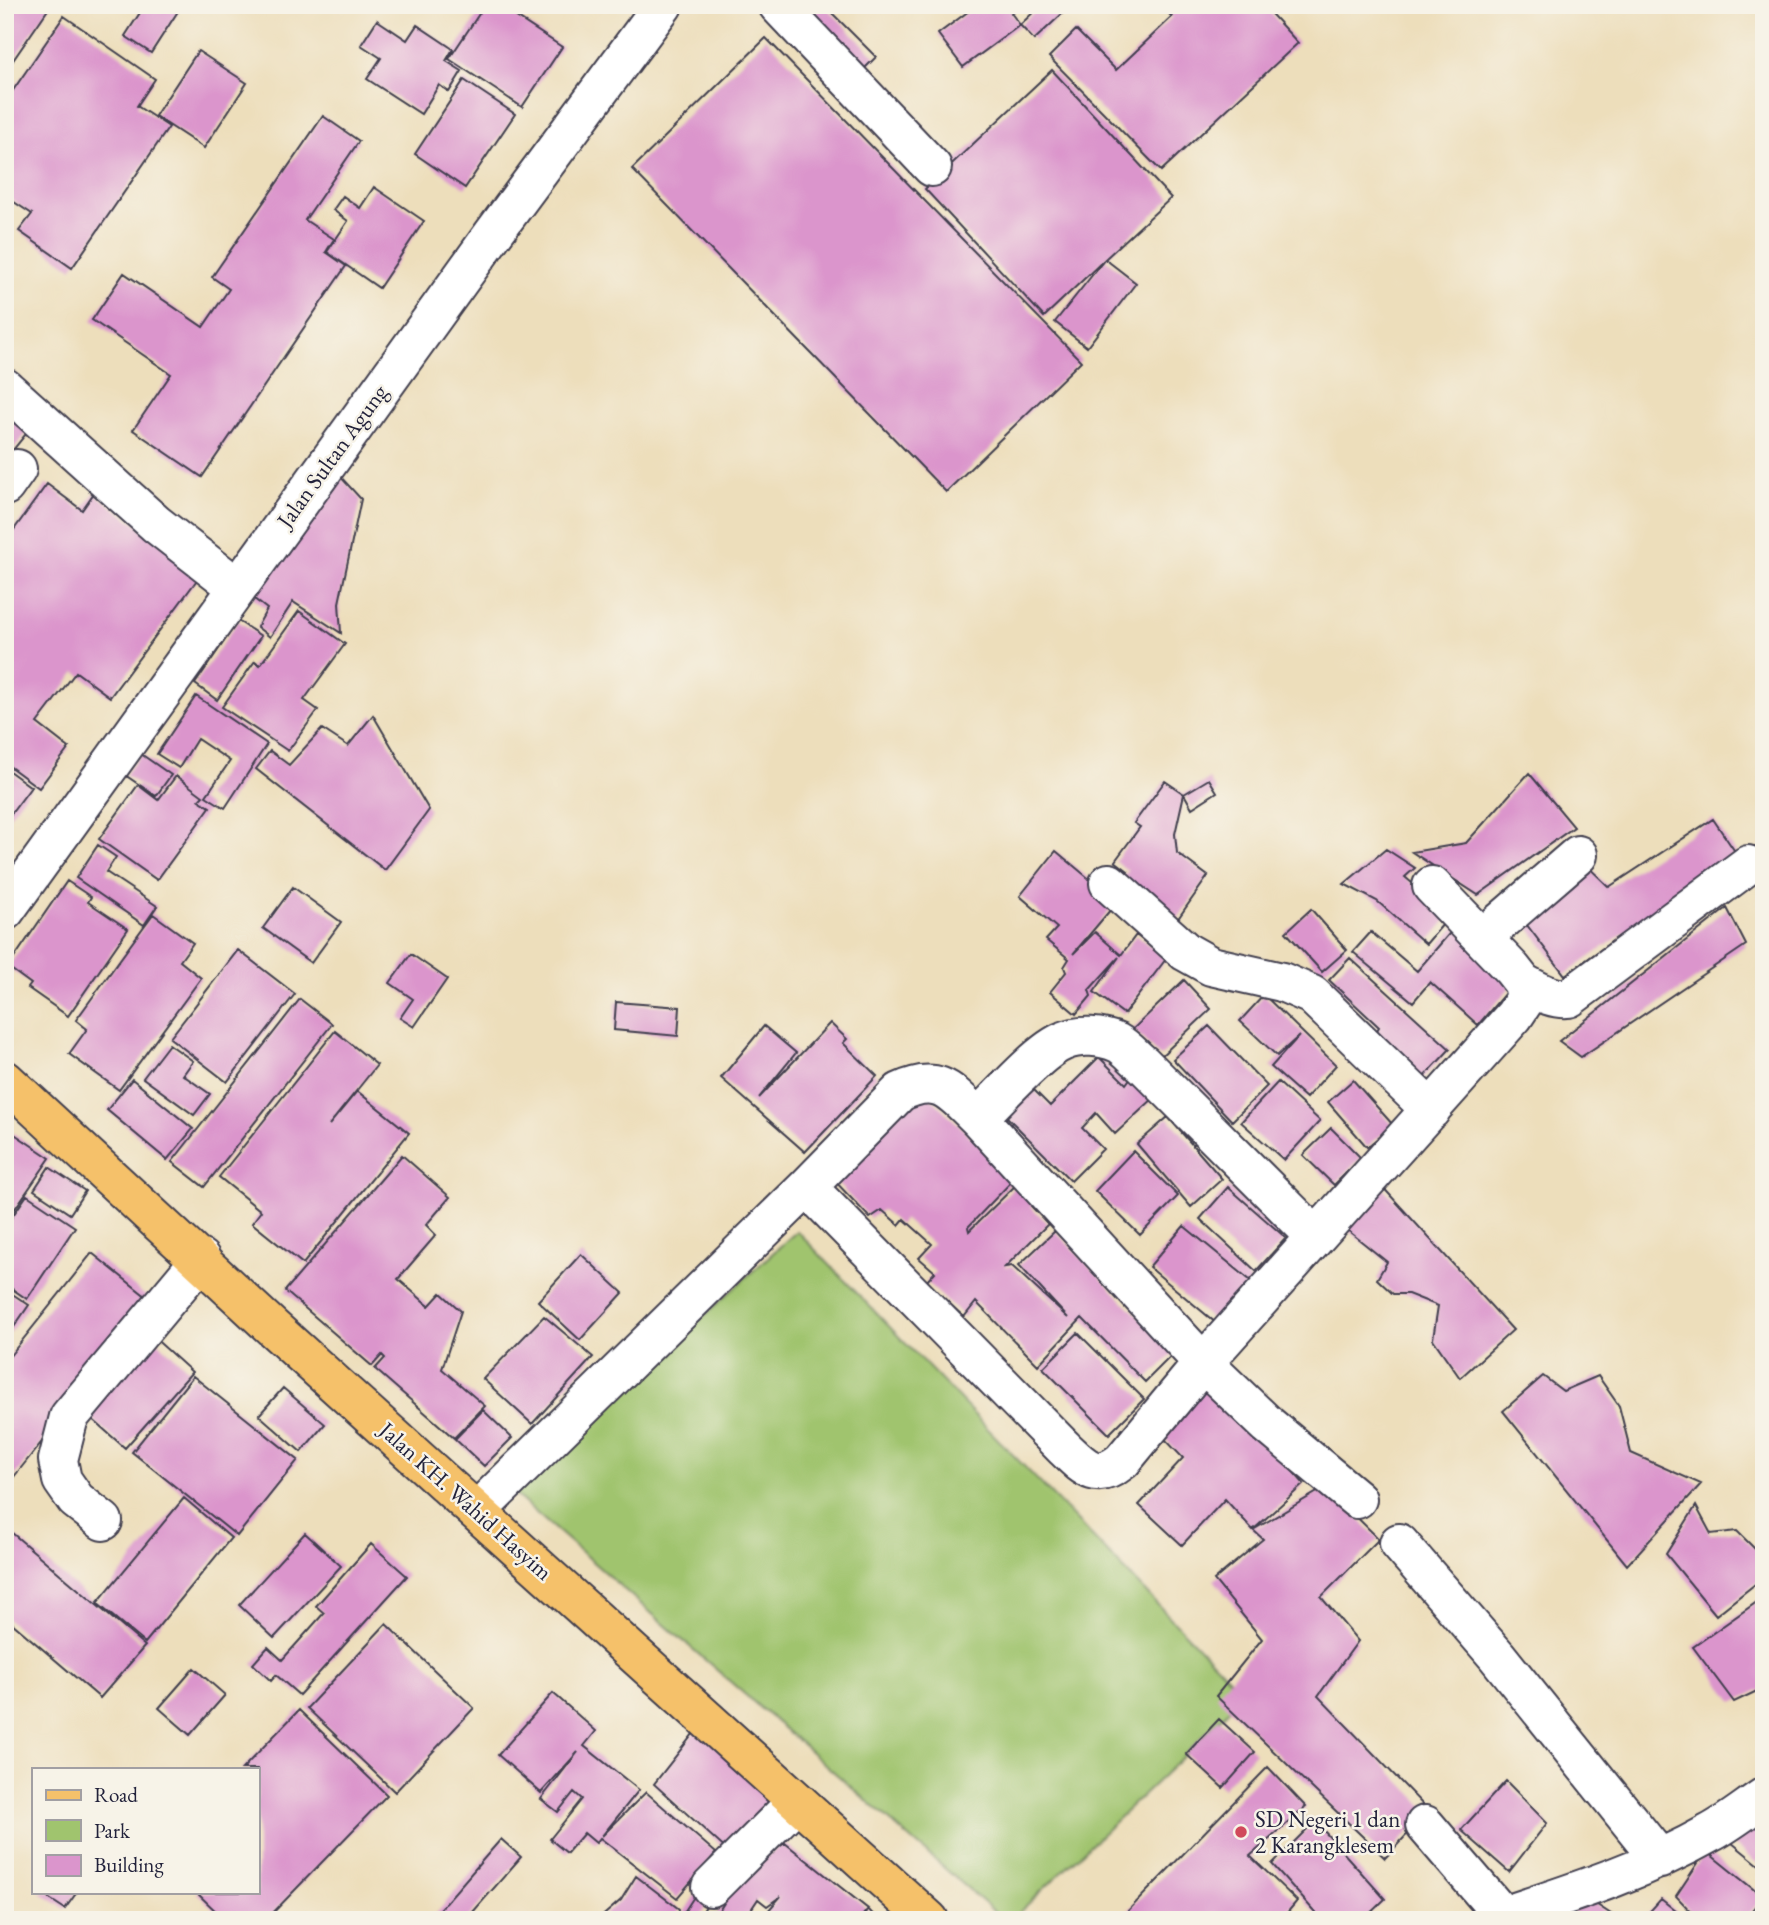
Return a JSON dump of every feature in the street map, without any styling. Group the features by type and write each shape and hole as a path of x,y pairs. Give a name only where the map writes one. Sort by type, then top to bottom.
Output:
{"main road":[{"name":"Jalan KH. Wahid Hasyim","path":"5,1080 274,1329 926,1919"}],"street":[{"path":"778,5 932,167"},
{"name":"Jalan Sultan Agung","path":"5,911 493,234 646,12"},
{"path":"5,388 156,524 236,587"},
{"path":"1482,938 1578,855"},
{"path":"1432,886 1523,983 1559,999 1569,998 1748,865"},
{"path":"1109,883 1186,952 1211,966 1282,982 1312,995 1431,1110"},
{"path":"807,1187 1081,1465 1093,1472 1110,1471 1122,1461 1203,1363 1315,1236 1514,1016 1526,998 1523,983"},
{"path":"978,1118 1048,1050 1065,1040 1104,1038 1120,1044 1143,1065 1315,1236"},
{"path":"477,1511 900,1092 916,1084 935,1083 953,1094 978,1118 1203,1363 1268,1425 1357,1499"},
{"path":"103,1521 76,1500 62,1480 58,1460 69,1417 201,1259"},
{"path":"1399,1543 1497,1656 1660,1859"},
{"path":"1425,1825 1497,1918 1605,1882 1660,1859 1712,1832 1764,1797"},
{"path":"711,1887 797,1801"}],"green space":[{"path":"797,1231 1244,1694 1186,1754 1011,1920 1004,1920 511,1491"}],"building":[{"path":"5,5 51,5 5,72"},
{"path":"145,5 182,5 151,53 125,36"},
{"path":"485,5 498,5 562,47 522,107 449,59"},
{"path":"824,5 876,57 863,70 811,17"},
{"path":"977,5 1020,5 1011,13 1020,25 963,67 938,34"},
{"path":"1041,5 1056,5 1063,13 1034,40 1020,25"},
{"path":"1161,5 1263,5 1298,43 1161,171 1049,57 1076,30 1116,70 1172,17"},
{"path":"64,16 155,79 137,106 169,127 72,268 19,231 32,214 5,196 5,102"},
{"path":"377,20 407,40 417,25 453,49 446,61 462,71 449,92 439,85 421,114 367,79 381,58 361,45"},
{"path":"766,38 1081,361 946,492 632,169"},
{"path":"198,51 247,83 204,148 155,116"},
{"path":"1052,70 1171,198 1044,317 925,189"},
{"path":"464,80 515,114 465,188 415,154"},
{"path":"323,116 359,141 305,220 334,239 326,252 346,266 202,477 133,430 171,374 92,320 124,273 203,327 229,289 212,277"},
{"path":"374,187 424,221 379,288 327,252 348,221 333,210 343,196 360,208"},
{"path":"1105,259 1136,283 1087,347 1055,322"},
{"path":"5,401 34,424 5,460"},
{"path":"338,474 361,499 339,603 341,633 293,602 270,637 257,627 267,609 253,598"},
{"path":"47,484 82,510 94,493 202,573 110,697 76,672 37,723 69,748 39,788 5,763 5,542"},
{"path":"299,611 345,644 304,700 318,710 288,751 222,707 255,661 260,665"},
{"path":"238,621 261,636 217,700 195,684"},
{"path":"196,696 267,744 225,808 206,796 230,761 197,739 179,768 157,754"},
{"path":"373,715 429,810 385,870 256,769 270,751 289,765 322,729 348,746"},
{"path":"141,754 171,775 156,796 125,775"},
{"path":"5,768 31,787 5,822"},
{"path":"1529,773 1574,827 1478,895 1412,852 1466,843"},
{"path":"176,776 203,796 199,800 210,807 157,880 99,839 138,785 158,800"},
{"path":"1209,779 1217,792 1192,808 1184,794"},
{"path":"1165,781 1184,794 1175,834 1177,853 1208,876 1177,920 1121,879 1128,871 1115,861 1140,827 1134,823"},
{"path":"1713,819 1736,853 1565,975 1514,908 1574,853 1609,887"},
{"path":"98,845 116,857 106,872 157,906 144,925 76,878"},
{"path":"1386,849 1415,868 1405,877 1450,916 1426,944 1377,901 1344,884"},
{"path":"1056,851 1117,902 1073,954 1095,932 1121,955 1136,935 1166,959 1124,1014 1094,992 1119,957 1089,990 1091,996 1076,1014 1050,992 1066,972 1064,967 1069,959 1046,940 1057,928 1020,896"},
{"path":"67,881 91,897 88,902 128,929 68,1016 28,988 31,984 8,967"},
{"path":"293,887 341,922 311,963 263,928"},
{"path":"1727,908 1746,945 1581,1057 1559,1041"},
{"path":"1311,909 1347,950 1322,972 1286,932"},
{"path":"153,914 193,943 180,961 201,978 119,1090 69,1054 87,1029 76,1020"},
{"path":"1455,927 1517,979 1478,1025 1430,982 1413,1002 1353,952 1371,932 1417,971"},
{"path":"238,950 295,994 227,1082 170,1038"},
{"path":"411,954 447,979 414,1027 400,1018 413,999 390,983"},
{"path":"1350,958 1450,1049 1421,1080 1373,1037 1379,1027 1329,980"},
{"path":"1184,980 1211,1009 1160,1057 1133,1029"},
{"path":"1264,995 1336,1065 1306,1098 1271,1067 1299,1036 1277,1056 1240,1021"},
{"path":"300,999 332,1024 204,1187 172,1162"},
{"path":"616,1002 680,1007 678,1036 614,1030"},
{"path":"830,1023 847,1039 843,1043 877,1076 805,1152 721,1078 764,1026 796,1053 759,1098"},
{"path":"1209,1026 1267,1086 1232,1121 1173,1059"},
{"path":"335,1031 377,1065 329,1125 357,1091 409,1133 303,1264 252,1223 261,1211 219,1177"},
{"path":"169,1044 193,1061 183,1075 210,1094 194,1115 143,1078"},
{"path":"1099,1057 1126,1084 1134,1073 1155,1097 1115,1134 1096,1113 1082,1128 1103,1149 1071,1181 1003,1113 1030,1086 1050,1106"},
{"path":"132,1079 193,1129 167,1160 107,1110"},
{"path":"1353,1080 1393,1125 1367,1147 1328,1102"},
{"path":"1278,1082 1320,1121 1284,1160 1241,1122"},
{"path":"923,1090 1014,1179 968,1227 969,1231 1020,1181 1038,1199 1031,1206 1048,1224 1005,1267 1012,1266 1068,1318 1019,1265 1055,1231 1174,1353 1145,1382 1082,1318 1038,1365 976,1302 964,1317 926,1282 935,1272 919,1258 932,1244 904,1219 899,1225 882,1210 870,1218 832,1178"},
{"path":"1168,1117 1222,1179 1191,1207 1137,1144"},
{"path":"1331,1128 1361,1158 1334,1185 1303,1155"},
{"path":"13,1133 50,1158 5,1223 5,1144"},
{"path":"1133,1151 1178,1196 1140,1235 1095,1191"},
{"path":"402,1155 450,1197 426,1225 436,1235 398,1279 429,1306 441,1293 461,1311 442,1369 485,1406 454,1438 375,1369 385,1358 382,1355 372,1366 285,1291"},
{"path":"49,1167 85,1191 70,1214 34,1190"},
{"path":"1379,1183 1513,1330 1460,1378 1433,1339 1438,1306 1408,1294 1393,1294 1377,1279 1387,1262 1341,1225"},
{"path":"1228,1187 1286,1238 1256,1271 1200,1219"},
{"path":"27,1195 75,1227 27,1299 5,1284 5,1227"},
{"path":"1184,1226 1251,1281 1216,1323 1149,1267"},
{"path":"92,1253 153,1302 5,1488 5,1362"},
{"path":"581,1254 623,1293 580,1340 538,1301"},
{"path":"5,1289 29,1305 5,1340"},
{"path":"544,1316 593,1357 532,1424 483,1379"},
{"path":"1078,1333 1144,1399 1109,1434 1043,1368"},
{"path":"151,1335 192,1372 125,1448 83,1411"},
{"path":"193,1376 298,1460 237,1536 132,1452"},
{"path":"1543,1376 1563,1391 1598,1376 1619,1406 1631,1453 1701,1484 1627,1565 1503,1411"},
{"path":"1202,1384 1261,1435 1304,1484 1253,1530 1225,1499 1182,1545 1139,1505 1183,1458 1162,1436"},
{"path":"283,1388 325,1424 301,1452 259,1415"},
{"path":"483,1410 512,1438 484,1466 455,1439"},
{"path":"1326,1487 1379,1539 1321,1597 1358,1641 1318,1696 1429,1811 1385,1858 1216,1696 1262,1639 1214,1580 1263,1539 1253,1530"},
{"path":"184,1498 231,1538 145,1643 97,1603"},
{"path":"1696,1506 1711,1534 1737,1531 1764,1558 1764,1577 1716,1615 1666,1554"},
{"path":"5,1527 145,1646 100,1698 5,1617"},
{"path":"305,1533 341,1566 274,1638 239,1605"},
{"path":"371,1544 407,1576 299,1695 276,1675 271,1681 253,1664 268,1647 282,1660 324,1613 316,1606"},
{"path":"1764,1597 1764,1695 1759,1690 1734,1702 1693,1647"},
{"path":"386,1624 474,1708 395,1792 307,1708"},
{"path":"194,1668 225,1695 190,1735 159,1708"},
{"path":"553,1693 596,1731 584,1746 639,1790 602,1836 646,1792 716,1853 677,1898 600,1838 596,1843 584,1833 567,1853 550,1839 582,1799 574,1792 558,1812 541,1799 578,1752 541,1793 498,1755"},
{"path":"299,1710 387,1795 266,1920 225,1920 198,1894 259,1894 259,1768 243,1768"},
{"path":"1219,1719 1255,1752 1223,1788 1186,1754"},
{"path":"697,1729 784,1803 730,1853 654,1784"},
{"name":"SD Negeri 1 dan 2 Karangklesem","path":"1268,1767 1306,1807 1250,1856 1297,1901 1281,1920 1119,1920"},
{"path":"1506,1781 1547,1823 1509,1872 1461,1830"},
{"path":"1764,1804 1764,1869 1726,1838"},
{"path":"1315,1821 1385,1899 1363,1920 1322,1920 1272,1864"},
{"path":"501,1839 521,1857 466,1920 439,1920 434,1916"},
{"path":"785,1843 868,1909 859,1920 760,1920 781,1896 767,1906 758,1899 744,1920 713,1920 735,1886"},
{"path":"1706,1851 1763,1897 1744,1920 1699,1920 1676,1896"},
{"path":"636,1876 679,1909 678,1920 598,1920 621,1900"},
{"path":"697,1892 710,1900 697,1920 679,1920"},
{"path":"42,1894 76,1894 65,1909"},
{"path":"1585,1897 1620,1920 1567,1920"},
{"path":"1661,1899 1687,1920 1642,1920"},
{"path":"868,1909 878,1920 863,1920"}],"place":[{"name":"SD Negeri 1 dan 2 Karangklesem","path":"1241,1832"}]}
